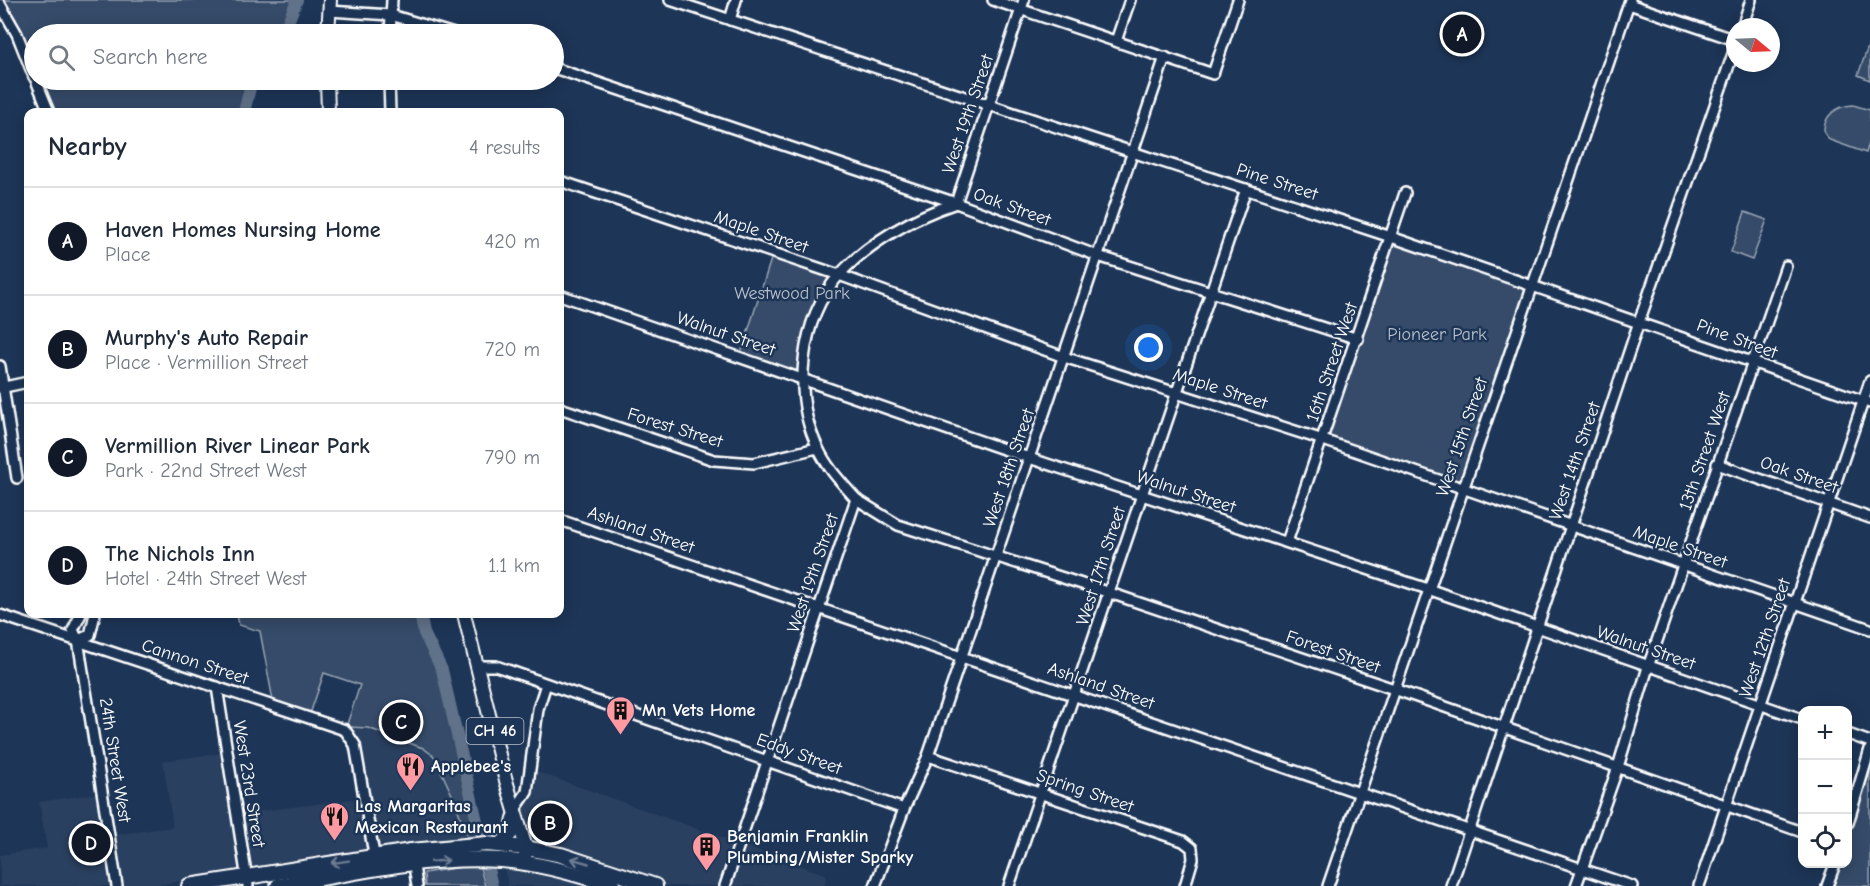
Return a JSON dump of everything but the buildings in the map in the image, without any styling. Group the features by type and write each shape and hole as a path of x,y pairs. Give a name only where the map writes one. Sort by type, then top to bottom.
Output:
{"highway":[{"path":"189,886 248,882 375,863 461,845 500,844 571,858 655,886"},
{"path":"412,857 502,860 613,886"},
{"path":"278,886 375,863"}],"main road":[{"path":"328,24 329,5"},
{"path":"327,90 328,108"},
{"name":"CH 46","path":"465,618 514,811 526,848 525,864"},
{"path":"500,844 513,830 514,811"}],"street":[{"path":"391,24 392,0"},
{"name":"Pine Street","path":"670,0 1391,237 1867,402"},
{"path":"730,20 736,0"},
{"path":"993,0 1023,5 1116,41 1213,74 1238,0"},
{"path":"1116,41 1130,0"},
{"path":"1745,18 1751,0"},
{"path":"1629,2 1726,37"},
{"name":"West 15th Street","path":"1328,886 1629,2"},
{"path":"0,4 24,52"},
{"path":"329,5 391,15 421,24"},
{"name":"West 19th Street","path":"725,886 856,499 834,476 817,448 806,414 803,377 813,323 839,275 873,245 935,210 956,203 1023,5"},
{"name":"West 18th Street","path":"875,886 904,809 928,756 1165,57"},
{"name":"Oak Street","path":"564,71 956,203 1098,256 1358,339"},
{"name":"West 14th Street","path":"1451,886 1505,730 1570,527 1727,72"},
{"path":"40,90 47,108"},
{"path":"389,90 390,108"},
{"name":"Maple Street","path":"564,182 839,275 1064,357 1323,440 1462,490 1870,629"},
{"name":"West 17th Street","path":"1009,886 1246,189"},
{"name":"16th Street West","path":"1287,542 1358,339 1405,193"},
{"name":"13th Street West","path":"1576,886 1618,766 1648,667 1786,266"},
{"name":"Walnut Street","path":"564,296 803,377 1029,458 1428,589 1798,717"},
{"path":"0,366 17,478"},
{"name":"West 12th Street","path":"1699,886 1828,503 1867,402 1870,381"},
{"path":"2,388 24,383"},
{"name":"Forest Street","path":"564,409 714,460 754,463 817,448"},
{"name":"Oak Street","path":"1718,464 1870,518"},
{"name":"Forest Street","path":"856,499 898,525 995,559 1110,593 1394,689 1505,730 1618,766 1798,830"},
{"name":"Ashland Street","path":"564,521 1632,886"},
{"name":"Cannon Street","path":"0,615 345,730 355,745 375,863"},
{"name":"24th Street West","path":"79,618 73,630 78,640 117,886"},
{"path":"78,640 90,635 94,618"},
{"name":"Eddy Street","path":"478,666 496,666 904,809"},
{"path":"514,811 526,792 538,709 546,684"},
{"name":"West 23rd Street","path":"217,687 248,882"},
{"path":"1852,735 1870,742"},
{"path":"1851,814 1870,749"},
{"name":"Spring Street","path":"928,756 1183,842 1192,848 1193,860 1185,886"},
{"path":"412,857 417,886"},
{"path":"1827,886 1834,868"}],"shaded area":[{"path":"349,727 368,728 423,748 434,756 455,801 467,837 255,867 152,886 0,886 0,855 47,848 39,802 99,793 105,836 173,827 163,761 222,753 232,815 368,797 358,739"},
{"path":"529,769 827,875 824,886 655,886 526,848 514,811 527,792"},
{"path":"504,868 593,886 508,886"}],"green space":[{"path":"0,0 297,0 286,24 24,24 24,54"},
{"path":"1870,41 1870,80 1858,75"},
{"path":"40,90 250,90 245,108 47,108"},
{"path":"1853,105 1870,110 1870,140 1866,153 1830,140 1824,133 1826,121 1832,113 1842,107"},
{"path":"1745,212 1767,220 1752,260 1731,252"},
{"name":"Pioneer Park","path":"1391,237 1531,285 1462,490 1323,440"},
{"name":"Westwood Park","path":"773,253 839,275 819,308 803,377 740,356"},
{"path":"238,618 421,618 424,633 442,670 483,837 467,837 455,801 434,756 423,748 368,728 349,727 345,730 360,685 324,673 309,717 274,706 260,631 239,625"},
{"path":"1870,749 1870,886 1827,886 1834,868 1852,868 1852,810"},
{"path":"462,867 480,867 485,886 425,886 424,873"}],"waterway":[{"path":"286,24 297,0"},
{"path":"245,108 250,90"},
{"path":"421,618 424,633 442,670 492,886"}],"place":[{"name":"Haven Homes Nursing Home","path":"1462,34"},
{"name":"Vermillion River Linear Park","path":"401,722"},
{"name":"Mn Vets Home","path":"621,736"},
{"name":"Applebee's","path":"410,792"},
{"name":"Murphy's Auto Repair","path":"550,823"},
{"name":"Las Margaritas Mexican Restaurant","path":"334,842"},
{"name":"The Nichols Inn","path":"91,843"},
{"name":"Benjamin Franklin Plumbing/Mister Sparky","path":"706,872"}]}
